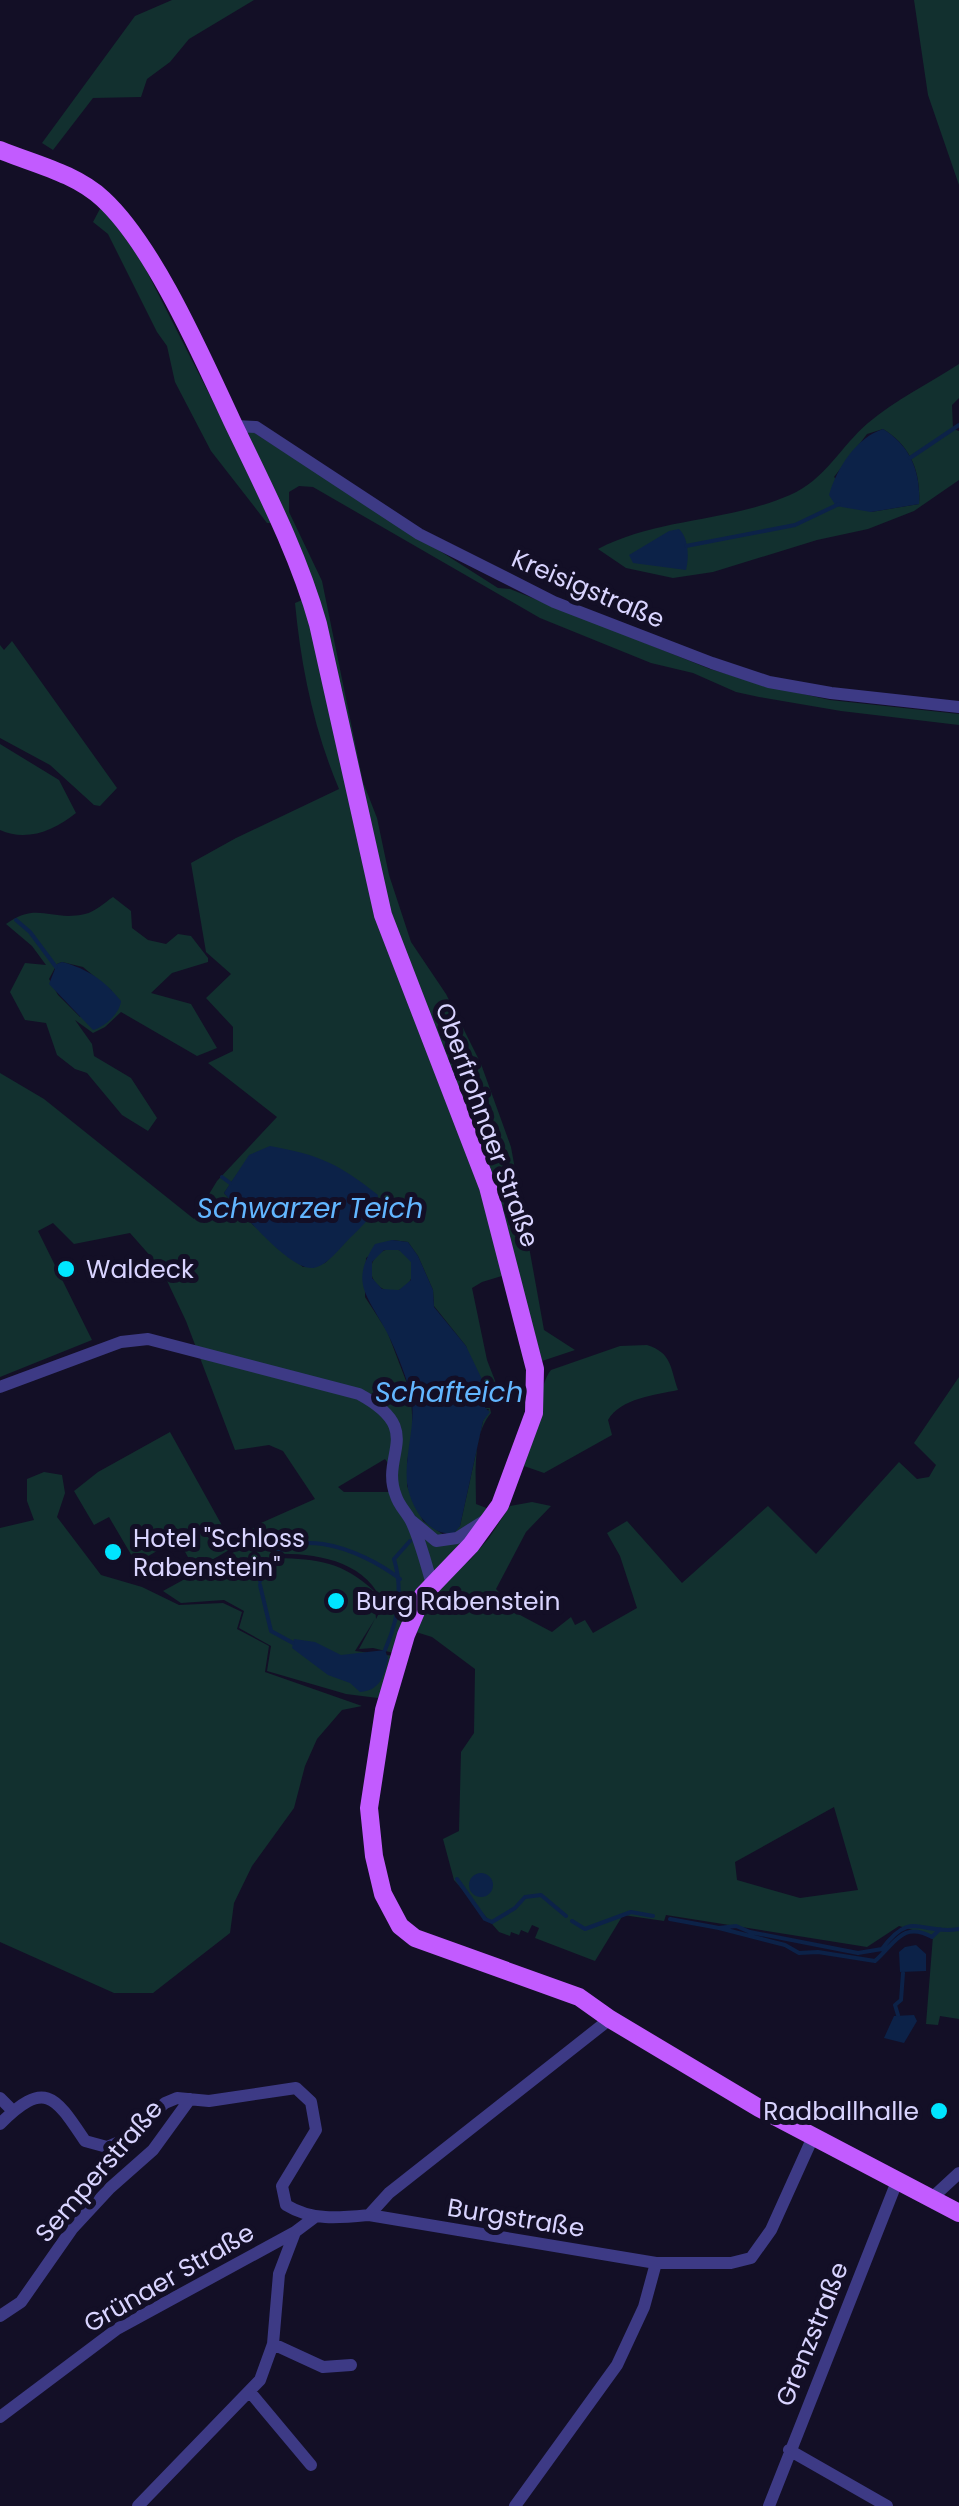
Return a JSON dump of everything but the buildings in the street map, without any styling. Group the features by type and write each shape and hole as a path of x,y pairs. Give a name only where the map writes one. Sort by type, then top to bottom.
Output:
{"main road":[{"name":"Oberfrohnaer Straße","path":"0,150 82,183 104,199 146,257 194,340 306,583 383,915 488,1187 535,1369 534,1413 500,1505 471,1545 423,1595 384,1710 369,1808 383,1894 400,1926 415,1938 578,1997 813,2136 959,2213"}],"street":[{"name":"Kreisigstraße","path":"234,426 256,427 418,534 494,574 632,633 769,682 959,707"},
{"path":"0,1387 121,1342 148,1339 359,1394 388,1417 399,1440 394,1494 410,1519 432,1584"},
{"path":"410,1519 436,1542 449,1541 494,1515"},
{"path":"369,2215 389,2192 610,2019"},
{"path":"0,2124 36,2097 50,2098 61,2104 85,2141 107,2148 177,2098 208,2101 296,2088 314,2111 316,2130 282,2186 286,2205 315,2217"},
{"path":"0,2098 13,2112"},
{"name":"Semperstraße","path":"0,2316 22,2302 72,2229 153,2150 190,2099"},
{"name":"Burgstraße","path":"315,2217 369,2215 656,2263 731,2263 751,2258 770,2230 813,2136"},
{"path":"933,2197 959,2173"},
{"name":"Grenzstraße","path":"769,2506 898,2179"},
{"name":"Grünaer Straße","path":"0,2417 116,2329 295,2232 315,2217"},
{"path":"138,2506 260,2380 273,2344 279,2274 295,2232"},
{"path":"514,2506 618,2365 644,2307 656,2263"},
{"path":"273,2344 322,2368 351,2365"},
{"path":"250,2392 311,2464"},
{"path":"790,2450 887,2506"}],"green space":[{"path":"172,0 254,0 189,39 170,62 147,79 141,97 93,98 53,150 42,143 135,16"},
{"path":"914,0 959,0 959,185 928,95"},
{"path":"102,205 142,262 227,429 253,432 498,588 510,589 710,669 767,686 830,700 959,714 959,725 841,711 736,692 540,618 313,487 299,486 289,492 289,512 322,581 363,782 377,818 389,875 411,942 446,994 481,1064 511,1147 544,1330 575,1350 542,1361 518,1271 472,1288 487,1360 499,1391 485,1402 485,1408 490,1408 491,1413 478,1442 483,1421 489,1409 485,1409 466,1346 434,1306 433,1290 418,1256 408,1242 392,1240 366,1258 365,1297 387,1331 411,1394 413,1435 407,1486 423,1521 444,1535 460,1526 478,1445 476,1504 489,1509 394,1653 359,1649 375,1619 355,1651 394,1656 378,1698 346,1694 267,1671 271,1646 239,1628 244,1611 224,1600 181,1603 163,1591 236,1551 231,1538 260,1525 269,1538 270,1548 271,1537 261,1523 315,1499 283,1451 269,1445 235,1450 186,1321 161,1268 130,1233 74,1244 53,1223 38,1231 92,1340 0,1377 0,1073 44,1099 194,1219 217,1181 277,1117 208,1063 233,1051 233,1027 206,998 231,974 206,952 191,863 339,789 316,721 298,627 295,603 314,595 285,523 267,523 211,451 175,382 167,346 108,234 93,222","holes":["242,1167 377,1209 325,1263 303,1267 253,1225 224,1193","385,1459 392,1469 391,1492 344,1492 338,1487","271,1554 321,1557 352,1569 376,1590 383,1605 376,1619 374,1591 352,1574 318,1561 277,1558"]},
{"path":"959,364 959,398 952,405 953,429 959,431 959,480 914,511 868,529 817,540 713,572 673,578 626,568 598,549 644,531 766,504 802,489 878,415","holes":["883,429 912,461 919,504 871,512 834,477 867,434"]},
{"path":"12,641 117,788 100,806 94,805 50,765 0,738 0,645 4,650"},
{"path":"0,744 59,780 76,813 40,833 20,835 0,830"},
{"path":"113,897 131,911 132,928 148,940 166,944 178,934 191,936 208,958 208,962 172,973 151,993 191,1004 217,1048 197,1056 121,1012 93,1033 75,1020 92,1044 94,1056 131,1078 157,1118 148,1131 122,1115 87,1073 57,1055 46,1023 25,1020 10,992 25,963 46,965 32,946 6,924 27,914 85,914","holes":["62,962 83,967 112,991 80,1017 58,995 49,979"]},
{"path":"392,1249 407,1255 413,1270 407,1285 392,1291 377,1285 371,1270 377,1255"},
{"path":"647,1345 666,1357 678,1390 621,1407 608,1420 612,1435 544,1473 524,1466 539,1400 551,1370 620,1346"},
{"path":"959,1377 959,2019 940,2016 938,2025 926,2024 933,1936 899,1926 867,1947 666,1915 664,1921 623,1915 595,1961 535,1938 539,1928 532,1925 528,1933 521,1930 519,1935 499,1932 454,1880 443,1839 459,1831 461,1752 474,1733 475,1669 432,1637 416,1632 430,1595 443,1579 469,1561 510,1506 532,1502 551,1506 526,1532 496,1589 520,1615 552,1632 571,1617 575,1625 585,1620 593,1633 637,1608 620,1556 607,1533 627,1521 682,1583 768,1506 816,1554 899,1462 917,1479 929,1477 936,1465 914,1443","holes":["834,1807 858,1890 800,1898 737,1880 735,1862"]},
{"path":"170,1432 234,1547 180,1579 174,1569 189,1559 178,1539 136,1563 109,1517 94,1525 74,1491 98,1472"},
{"path":"44,1472 62,1475 65,1493 57,1517 101,1575 142,1587 179,1605 223,1603 242,1612 237,1629 269,1646 265,1672 362,1706 342,1710 317,1739 294,1808 252,1866 234,1903 230,1933 153,1993 114,1993 0,1942 0,1528 34,1520 27,1501 27,1479"}],"water":[{"path":"883,429 901,444 912,461 919,504 871,512 836,506 829,495 842,465 864,439"},
{"path":"679,529 687,548 686,570 633,563 629,555"},
{"path":"62,962 95,976 121,1001 115,1015 102,1026 93,1030 49,984 57,964"},
{"name":"Schwarzer Teich","path":"270,1146 328,1162 378,1195 368,1219 318,1267 291,1260 224,1193 249,1155"},
{"name":"Schafteich","path":"408,1242 433,1290 434,1307 466,1346 489,1394 485,1408 490,1412 483,1421 460,1526 454,1533 428,1525 409,1492 410,1391 363,1287 364,1268 375,1244","holes":["384,1250 399,1250 411,1262 411,1280 399,1290 382,1289 372,1278 372,1262"]},
{"path":"294,1639 315,1642 341,1655 385,1650 388,1658 383,1676 373,1688 360,1692 350,1683 328,1675 292,1648"},
{"path":"481,1873 490,1876 490,1894 481,1897 472,1894 469,1885 472,1876"},
{"path":"916,1945 926,1954 926,1971 900,1972 899,1952"},
{"path":"914,2015 917,2021 904,2043 884,2038 894,2016"}],"waterway":[{"path":"910,458 959,425"},
{"path":"686,546 795,525 839,504"},
{"path":"16,920 56,967"},
{"path":"222,1177 230,1183"},
{"path":"385,1650 398,1605 394,1559 410,1541"},
{"path":"260,1581 270,1560 284,1548 302,1543 344,1549 400,1579"},
{"path":"260,1585 271,1631 293,1643"},
{"path":"457,1879 485,1919 492,1922 525,1897 541,1895 566,1916"},
{"path":"572,1921 585,1929 631,1912 653,1916"},
{"path":"670,1919 719,1928 736,1926 858,1953 882,1949 910,1926 959,1929"},
{"path":"719,1928 785,1945 799,1953 875,1961 900,1936 914,1931 932,1937 940,1929"},
{"path":"898,2015 895,2005 901,2000 903,1973"}],"place":[{"name":"Waldeck","path":"66,1269"},
{"name":"Hotel \"Schloss Rabenstein\"","path":"113,1552"},
{"name":"Burg Rabenstein","path":"336,1601"},
{"name":"Radballhalle","path":"939,2111"}]}
